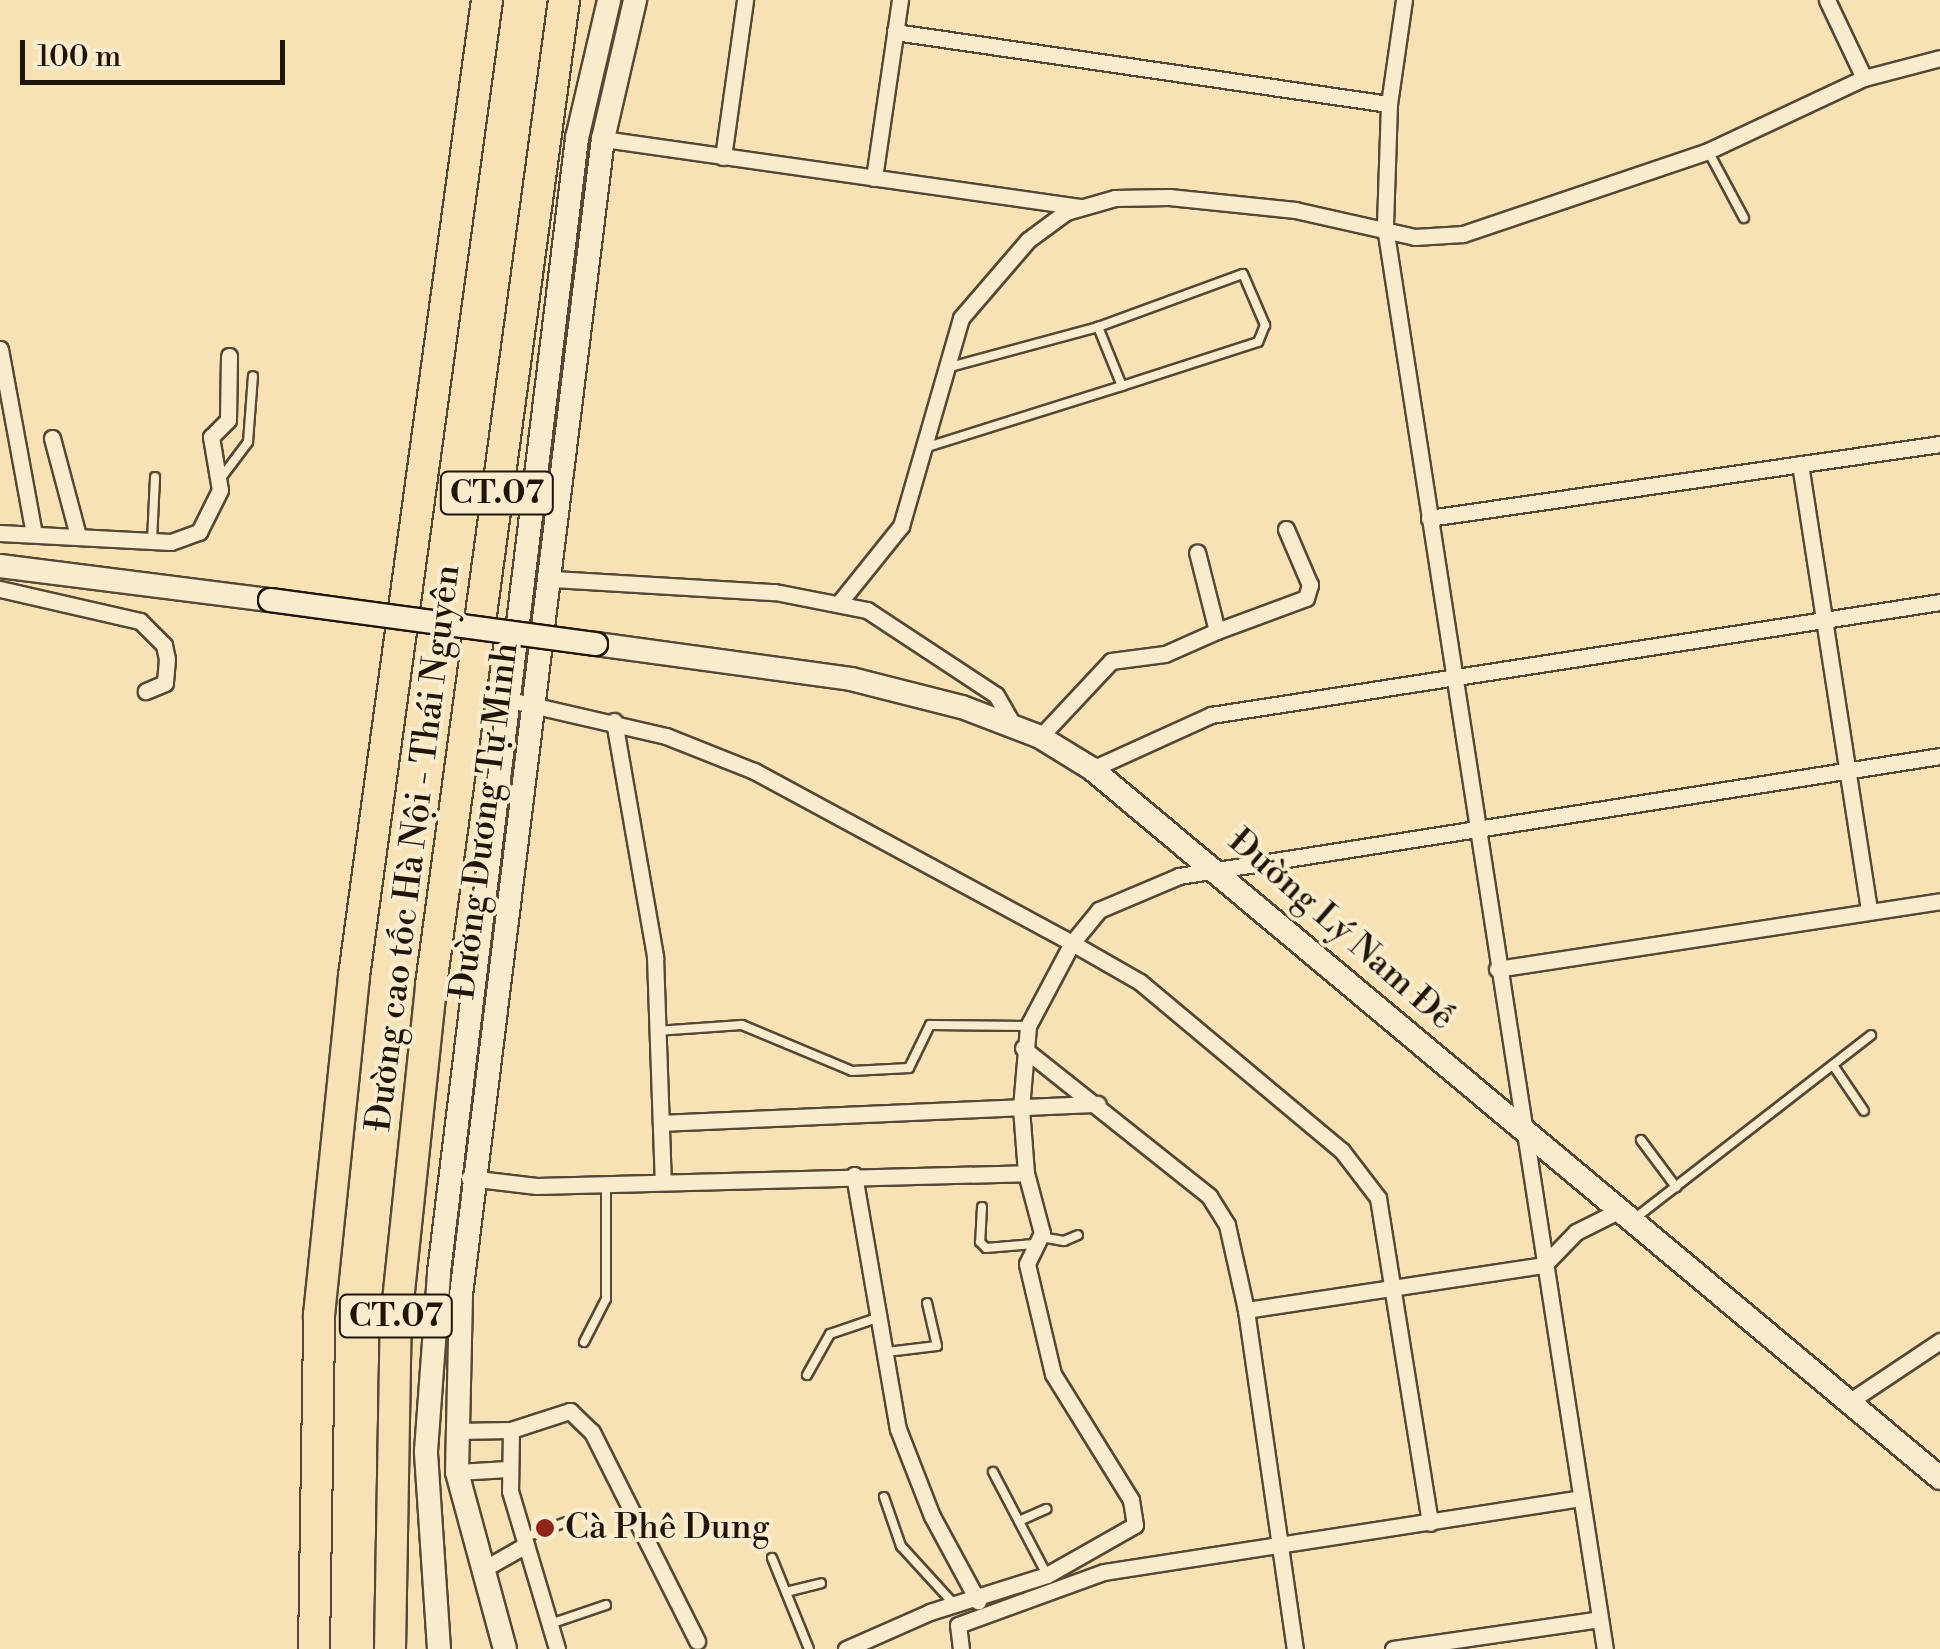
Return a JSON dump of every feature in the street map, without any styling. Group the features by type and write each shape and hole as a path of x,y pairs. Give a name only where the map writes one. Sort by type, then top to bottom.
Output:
{"highway":[{"name":"Đường cao tốc Hà Nội - Thái Nguyên","path":"312,1642 319,1316 354,976 487,0"},
{"name":"Đường cao tốc Hà Nội - Thái Nguyên","path":"390,1649 396,1320 430,985 564,0"}],"street":[{"name":"Đường Dương Tự Minh","path":"439,1649 426,1451 465,1178 522,702 578,138 608,0"},
{"name":"Đường Dương Tự Minh","path":"522,702 553,579 603,138 635,0"},
{"path":"722,157 745,0"},
{"path":"874,178 900,0"},
{"path":"1404,0 1389,104 1385,227 1520,1129 1605,1649"},
{"path":"1827,0 1864,78"},
{"path":"895,32 1389,104"},
{"path":"603,138 1080,207 1169,196 1385,227 1415,237 1463,234 1708,151 1864,78 1940,58"},
{"path":"838,603 901,526 966,311 1028,240 1080,207"},
{"path":"0,350 34,534"},
{"path":"0,534 152,540 199,532 221,478 211,437 228,420 228,356"},
{"path":"52,438 78,536"},
{"path":"1429,518 1940,444"},
{"path":"1800,464 1869,909"},
{"path":"1040,737 1111,660 1165,654 1310,592 1286,529"},
{"path":"1196,552 1217,631"},
{"name":"Đường Lý Nam Đế","path":"0,566 851,679 962,707 1040,737 1092,769 1218,869 1520,1129 1940,1478"},
{"path":"553,579 775,592 838,603 882,616 982,684 1015,728"},
{"path":"0,589 140,621 164,645 167,659 164,683 146,692"},
{"path":"1092,769 1212,715 1940,602"},
{"path":"522,702 614,721 754,771 1072,942 1140,982 1362,1170 1378,1198 1430,1523"},
{"path":"614,721 655,957 663,1182"},
{"path":"846,1649 1047,1575 1124,1536 1137,1514 1053,1374 1027,1264 1040,1240 1026,1173 1021,1108 1023,1048 1028,1026 1072,942 1099,910 1179,876 1940,756"},
{"path":"1497,970 1869,909 1940,901"},
{"path":"1023,1048 1209,1196 1227,1225 1246,1310 1295,1649"},
{"path":"660,1123 1098,1104"},
{"path":"465,1178 528,1185 1026,1173"},
{"path":"854,1176 877,1318 912,1470 978,1601"},
{"name":"Đường Dương Tự Minh","path":"465,1178 457,1472 480,1571 505,1649"},
{"path":"1246,1310 1544,1266 1576,1232 1624,1216"},
{"path":"1847,1403 1940,1342"},
{"path":"456,1431 511,1430 570,1411 592,1432 697,1641"},
{"path":"511,1430 508,1469 524,1542 553,1623 557,1649"},
{"path":"457,1472 508,1469"},
{"path":"958,1625 1104,1572 1581,1498"},
{"path":"480,1571 524,1542"},
{"path":"955,1607 961,1649"},
{"path":"1393,1649 1600,1618"}],"lane":[{"path":"1708,151 1744,218"},
{"path":"924,448 1253,344 1265,326 1244,274 1098,327 946,368"},
{"path":"1098,327 1122,386"},
{"path":"221,478 248,442 253,376"},
{"path":"152,540 155,477"},
{"path":"656,1031 742,1025 852,1070 909,1068 930,1025 1028,1026"},
{"path":"1624,1216 1676,1187 1871,1036"},
{"path":"1833,1065 1864,1111"},
{"path":"1641,1140 1676,1187"},
{"path":"584,1342 606,1299 606,1183"},
{"path":"982,1207 980,1242 986,1248 1078,1235"},
{"path":"887,1352 936,1346 927,1303"},
{"path":"807,1375 830,1334 877,1318"},
{"path":"993,1472 1047,1575"},
{"path":"884,1497 906,1552 955,1607"},
{"path":"1019,1521 1046,1508"},
{"path":"524,1542 566,1522"},
{"path":"772,1558 809,1649"},
{"path":"786,1592 822,1583"},
{"path":"553,1623 606,1605"}],"place":[{"name":"Cà Phê Dung","path":"545,1528"}]}
